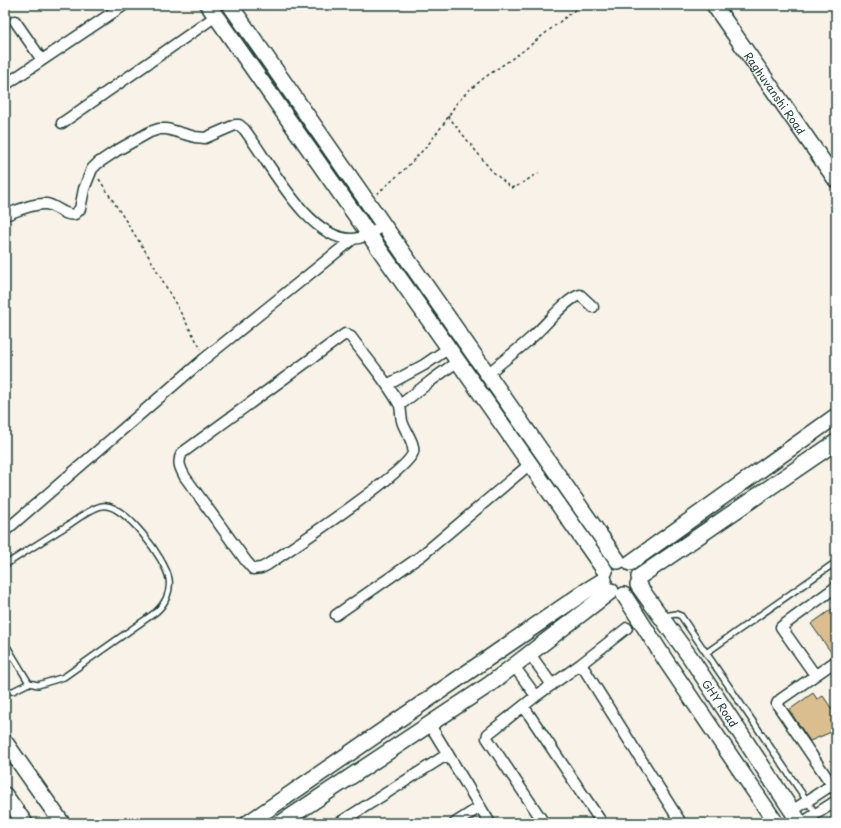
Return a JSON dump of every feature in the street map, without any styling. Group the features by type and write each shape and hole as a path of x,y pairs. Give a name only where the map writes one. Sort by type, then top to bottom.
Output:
{"street":[{"path":"5,85 124,5"},
{"path":"230,5 488,374 624,562"},
{"name":"Raghuvanshi Road","path":"714,5 836,180"},
{"path":"62,123 212,11"},
{"name":"GHY Road","path":"212,11 530,464 776,823"},
{"path":"15,21 42,60"},
{"path":"5,215 32,206 47,204 68,214 75,214 80,209 84,190 92,169 116,151 150,132 159,129 167,129 195,137 206,138 231,126 239,125 247,132 285,190 320,227 337,237 353,239 369,235 384,224"},
{"path":"5,531 204,359 353,239"},
{"path":"488,374 532,338 550,318 574,297 580,295 593,307"},
{"path":"345,334 351,337 387,385 400,406 402,422 413,448 413,452 409,459 376,488 261,568 253,569 246,561 185,477 179,466 182,453 345,334"},
{"path":"387,385 449,348"},
{"path":"400,406 458,361"},
{"path":"624,562 836,416"},
{"path":"248,823 586,591 611,584 632,592 639,581 836,442"},
{"path":"336,615 421,556 530,464"},
{"path":"271,807 281,823 430,725 514,666 611,584 613,563 624,562 634,566 639,581"},
{"name":"GHY Road","path":"639,581 661,617 690,657 798,819"},
{"path":"815,675 781,627 836,587"},
{"path":"544,823 487,739 488,734 627,628"},
{"path":"530,654 552,685"},
{"path":"798,819 808,801 835,786 777,704 781,699 836,661"},
{"path":"581,664 681,823"},
{"path":"514,666 536,696"},
{"path":"524,707 602,823"},
{"path":"430,725 490,823"},
{"path":"5,742 62,823"},
{"path":"339,823 448,754"},
{"path":"5,795 25,823"},
{"path":"798,819 816,814 836,801"},
{"path":"455,823 480,807"}],"lane":[{"path":"5,565 83,515 102,506 115,509 132,522 148,541 162,562 169,580 169,590 166,598 156,612 64,677 38,685 29,683 14,691 5,691"},
{"path":"706,653 836,562"},
{"path":"661,617 676,614 681,616 816,814"},
{"path":"5,643 29,683"}],"path":[{"path":"367,201 387,185 419,154 437,134 456,104 467,92 484,78 523,51 581,5"},
{"path":"448,116 492,170 511,188 539,173"},
{"path":"92,169 151,260 202,351 204,359"}],"building":[{"path":"836,606 836,655 833,655 811,624"},
{"path":"813,693 817,699 823,696 836,715 836,730 810,741 789,710"}]}
